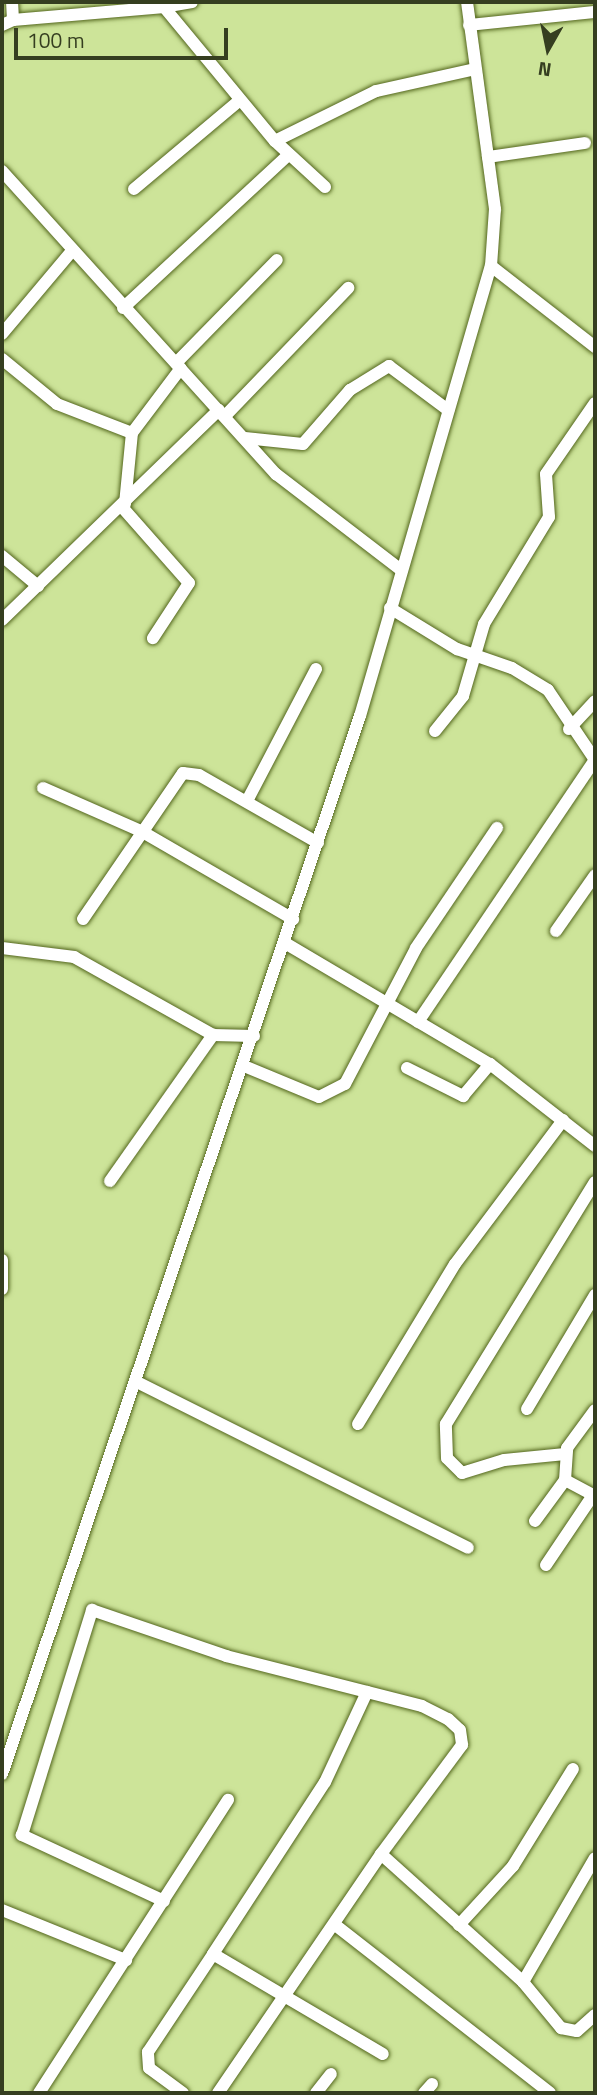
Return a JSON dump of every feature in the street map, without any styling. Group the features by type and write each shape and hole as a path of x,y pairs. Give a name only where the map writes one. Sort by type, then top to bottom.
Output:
{"street":[{"path":"12,2 8,22 192,2"},
{"path":"2,1774 318,843 491,265 495,209 467,2"},
{"path":"164,7 239,101 288,155 325,187"},
{"path":"469,25 595,12"},
{"path":"275,141 376,91 475,69"},
{"path":"134,189 239,101"},
{"path":"488,157 585,143"},
{"path":"122,308 288,155"},
{"path":"2,171 71,252 179,365 276,474 400,569"},
{"path":"2,334 71,252"},
{"path":"153,638 189,583 123,506 132,433 179,365 277,260"},
{"path":"491,265 595,347"},
{"path":"2,620 222,413 348,288"},
{"path":"2,359 57,404 132,433"},
{"path":"245,438 303,444 350,390 389,366 448,410"},
{"path":"435,731 463,696 484,624 549,517 546,474 595,403"},
{"path":"2,555 38,586"},
{"path":"390,608 474,657 512,668 548,690 569,729 595,760 418,1022"},
{"path":"247,801 316,669"},
{"path":"569,729 595,701"},
{"path":"83,919 174,782 190,771 318,843"},
{"path":"43,789 141,831 293,919"},
{"path":"244,1066 319,1097 331,1095 345,1084 386,1003 496,828"},
{"path":"555,931 595,875"},
{"path":"285,943 490,1064 595,1146"},
{"path":"2,948 61,953 96,966 213,1035 254,1036"},
{"path":"110,1181 213,1035"},
{"path":"407,1068 457,1096 490,1064"},
{"path":"358,1424 455,1264 562,1120"},
{"path":"565,1454 504,1460 462,1473 447,1458 446,1424 595,1182"},
{"path":"2,1260 2,1285"},
{"path":"527,1409 595,1295"},
{"path":"137,1382 468,1548"},
{"path":"535,1521 565,1480 565,1454 595,1409"},
{"path":"546,1565 594,1495 565,1480"},
{"path":"164,1901 22,1835 86,1614 95,1610 226,1656 422,1706 448,1719 462,1736 453,1760 381,1854 288,1995 218,2093"},
{"path":"183,2093 149,2068 148,2052 325,1782 367,1692"},
{"path":"459,1925 513,1866 573,1769"},
{"path":"38,2093 228,1800"},
{"path":"381,1854 523,1982 565,2031 577,2031 595,2015"},
{"path":"523,1982 590,1879 595,1858"},
{"path":"2,1910 126,1960"},
{"path":"334,1924 550,2093"},
{"path":"213,1954 288,1995 383,2054"},
{"path":"316,2093 331,2074"}]}
